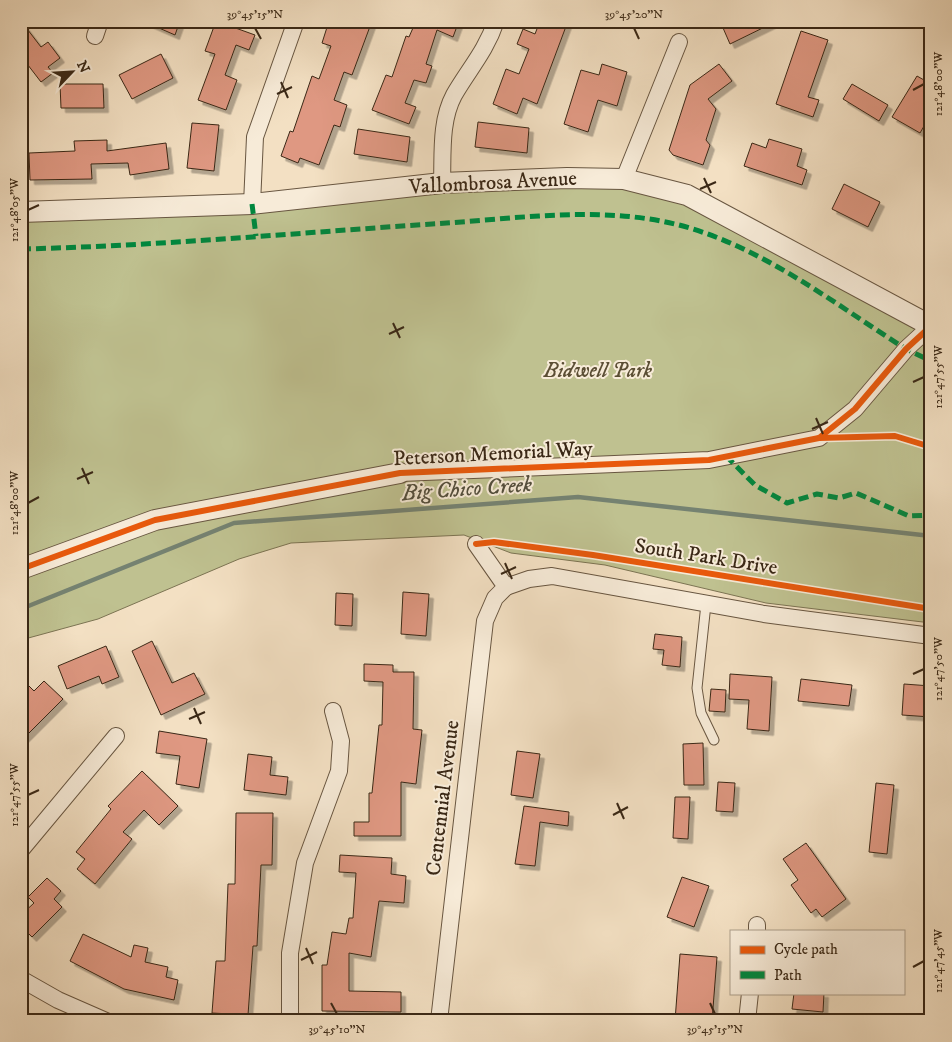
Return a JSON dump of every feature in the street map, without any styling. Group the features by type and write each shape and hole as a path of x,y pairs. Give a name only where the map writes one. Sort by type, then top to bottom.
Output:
{"street":[{"path":"252,204 255,137 296,21"},
{"path":"442,183 444,127 454,96 489,41 496,21"},
{"path":"624,178 679,42"},
{"name":"Vallombrosa Avenue","path":"21,212 252,204 442,183 624,178 687,196 931,326"},
{"name":"Peterson Memorial Way","path":"21,569 155,520 400,473 709,460 819,438 854,409 906,348 931,326"},
{"path":"476,544 506,587 529,579 552,576 764,614 931,636"},
{"name":"Centennial Avenue","path":"439,1021 485,621 495,598 506,587"},
{"path":"290,1021 290,953 305,863 339,771 341,741 333,711"},
{"path":"21,850 116,736"},
{"path":"21,979 58,1000 106,1021"},
{"path":"746,1021 750,994"}],"lane":[{"path":"706,604 697,688 701,713 714,740"}],"green space":[{"name":"Bidwell Park","path":"567,178 687,195 931,326 931,623 766,603 605,565 511,553 464,535 291,543 239,559 98,619 21,640 21,212"}],"building":[{"path":"21,21 41,47 48,42 60,58 48,67 53,73 41,82 21,56"},
{"path":"143,21 180,21 175,35"},
{"path":"216,21 255,35 249,50 236,45 225,75 237,80 226,110 198,100 215,54 205,51"},
{"path":"329,21 372,21 352,75 344,72 334,100 347,105 340,127 334,125 319,165 300,158 298,163 281,156 290,131 293,132 312,76 319,79 331,46 322,43"},
{"path":"416,21 459,21 453,37 437,30 426,64 432,66 426,83 414,80 405,103 416,107 409,124 372,110 386,75 392,77 406,36 409,37"},
{"path":"540,21 568,21 537,104 523,98 517,114 493,104 506,69 519,74 529,49 517,44 523,29 535,34"},
{"path":"720,21 777,21 730,44"},
{"path":"801,31 828,40 808,97 819,100 813,117 776,104"},
{"path":"161,54 173,78 132,99 119,75"},
{"path":"602,64 627,72 617,106 598,100 588,132 564,124 581,70 599,75"},
{"path":"719,64 732,81 708,99 716,109 706,140 710,145 703,165 673,155 669,150 690,85"},
{"path":"917,76 931,84 931,114 920,133 892,117"},
{"path":"60,84 103,84 104,108 61,108"},
{"path":"852,84 888,105 879,121 843,99"},
{"path":"478,122 529,128 527,153 475,147"},
{"path":"192,123 219,125 214,171 187,168"},
{"path":"358,129 410,137 407,162 354,154"},
{"path":"769,139 802,149 797,166 807,170 802,185 744,166 752,143 766,148"},
{"path":"107,140 107,151 166,143 169,169 130,175 128,163 91,164 92,179 30,180 29,153 75,151 74,141"},
{"path":"844,184 880,202 868,227 832,209"},
{"path":"403,592 429,594 426,636 401,634"},
{"path":"336,593 353,594 352,626 335,625"},
{"path":"655,634 682,637 680,667 662,665 664,650 653,649"},
{"path":"152,641 172,683 194,673 205,694 161,715 132,651"},
{"path":"106,646 119,677 102,684 99,676 67,689 58,666"},
{"path":"364,664 393,665 393,672 414,672 413,729 422,730 416,784 401,782 401,836 354,836 354,822 369,822 369,793 372,793 379,725 382,725 383,682 364,681"},
{"path":"730,674 772,677 769,731 747,729 749,700 729,699"},
{"path":"801,679 852,685 849,706 798,701"},
{"path":"44,681 63,699 21,741 21,692 28,685 34,691"},
{"path":"904,684 931,686 931,717 902,715"},
{"path":"711,689 726,690 725,712 709,711"},
{"path":"159,731 207,739 199,788 176,784 180,756 156,753"},
{"path":"703,743 704,785 684,785 683,744"},
{"path":"517,751 540,754 533,798 511,795"},
{"path":"248,754 272,757 270,775 288,777 286,795 244,790"},
{"path":"142,771 178,806 159,825 144,810 123,832 132,839 95,884 77,869 85,859 76,852 111,809 108,806"},
{"path":"718,782 735,783 733,812 716,811"},
{"path":"876,783 894,785 887,854 869,852"},
{"path":"675,797 690,797 688,839 673,838"},
{"path":"524,806 569,812 568,826 540,822 535,866 515,864"},
{"path":"236,813 273,813 272,865 261,865 257,946 253,946 248,1015 212,1013 216,961 225,961 228,884 235,884"},
{"path":"806,843 846,899 822,917 816,909 811,913 791,885 798,880 783,859"},
{"path":"340,855 392,858 391,874 406,876 404,903 379,901 371,957 349,953 349,991 401,992 401,1012 322,1011 322,965 327,965 332,932 346,934 349,918 353,918 356,873 339,872"},
{"path":"682,877 709,886 694,927 667,917"},
{"path":"47,878 61,891 54,899 62,907 32,937 21,926 21,915 34,903 28,897"},
{"path":"83,934 131,957 134,945 148,948 145,962 168,967 166,977 178,980 174,1000 124,989 70,961"},
{"path":"680,954 717,957 712,1021 675,1021"},
{"path":"794,994 824,994 823,1012 792,1009"}],"waterway":[{"name":"Big Chico Creek","path":"21,609 234,523 578,497 931,536"}],"marked path":[{"path":"252,204 256,236"},
{"path":"21,249 175,242 563,215 629,217 661,221 693,229 749,252 803,282 906,349 931,361"},
{"path":"726,456 755,485 787,503 817,494 839,498 856,493 909,516 931,515"}],"cycle path":[{"path":"21,569 155,520 400,473 709,460 819,438 855,409 906,349 931,326"},
{"path":"819,438 895,436 931,447"},
{"name":"South Park Drive","path":"476,544 494,542 593,555 931,609"}]}
